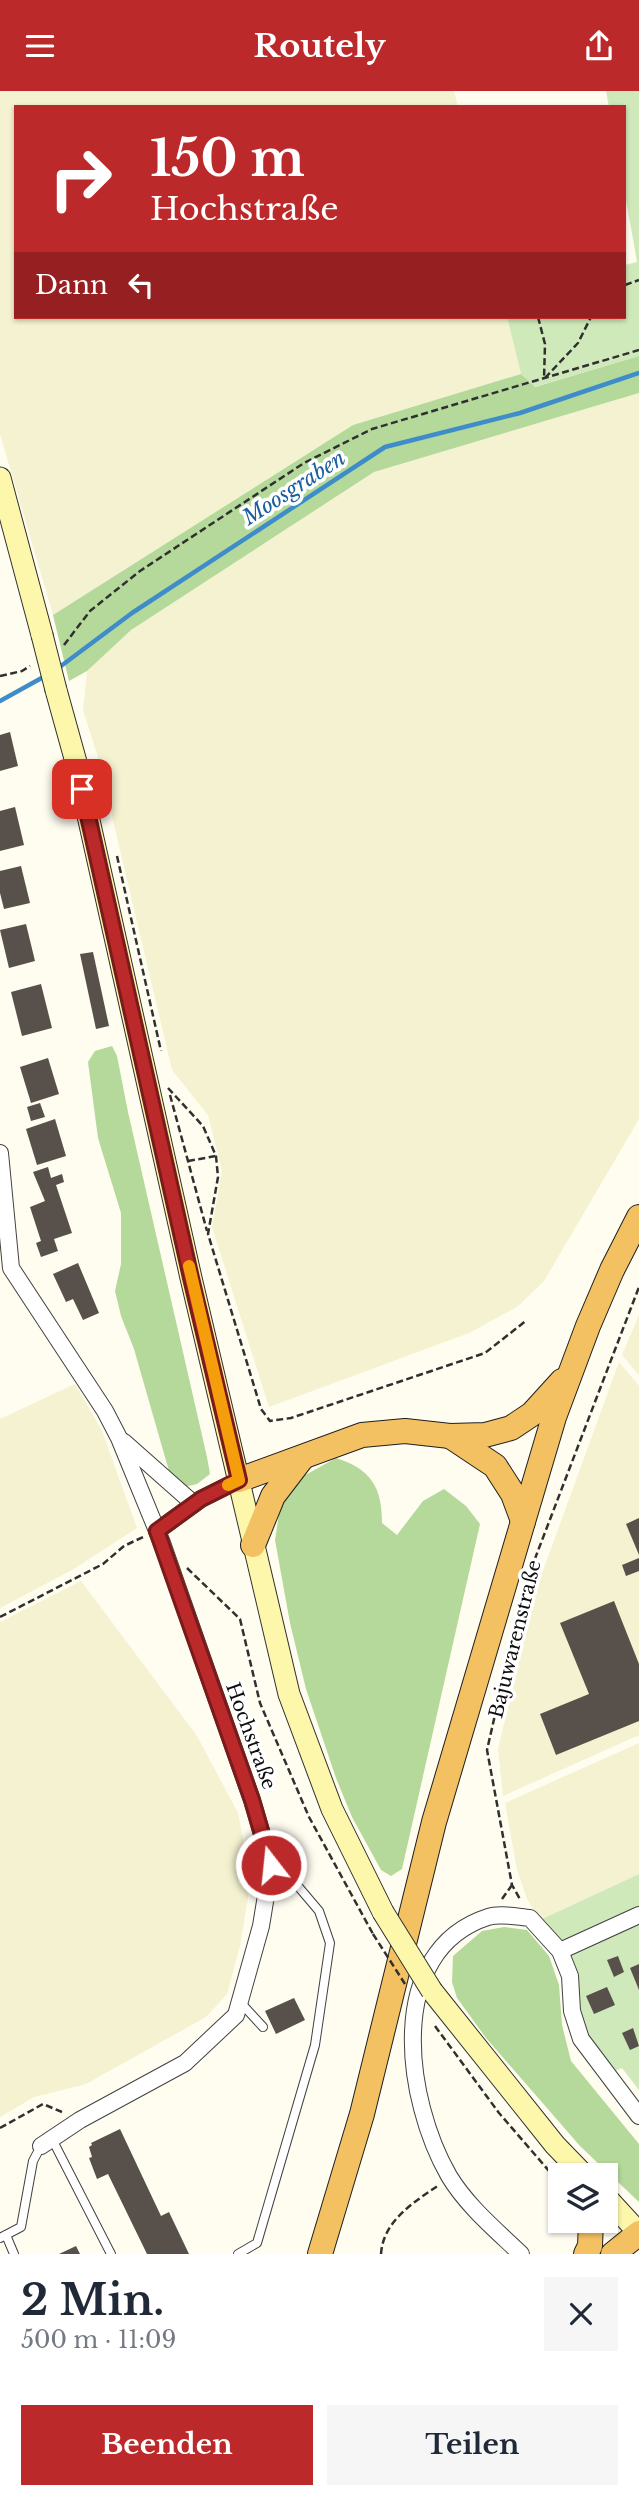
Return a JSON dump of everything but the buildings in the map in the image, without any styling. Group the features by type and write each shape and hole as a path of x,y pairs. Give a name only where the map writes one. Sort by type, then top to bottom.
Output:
{"highway":[{"path":"326,2248 434,1822 554,1417 612,1270 639,1217"},
{"path":"239,1480 362,1435 405,1431 450,1436 485,1435 511,1427 532,1414 572,1370"},
{"path":"450,1436 495,1466 513,1494 523,1521"},
{"path":"253,1545 273,1496 303,1457"},
{"path":"586,2254 590,2246 591,2233"},
{"path":"613,2254 639,2233"}],"main road":[{"path":"0,478 76,762 289,1694 332,1809 383,1912 432,1991 572,2163"},
{"path":"618,2210 639,2233"}],"street":[{"name":"Hochstraße","path":"0,1153 6,1270 106,1411 119,1438 160,1537 252,1800 271,1865 261,1926 236,2015 185,2063 80,2120 47,2142"},
{"path":"119,1438 194,1504"},
{"path":"160,1537 194,1504 239,1480"},
{"path":"560,1951 639,1915"},
{"path":"521,2254 475,2210 450,2177 429,2133 415,2074 412,2021 428,1964 459,1931 490,1916 530,1918 560,1951 570,1976 572,2011 582,2039 639,2116"}],"lane":[{"path":"237,2254 257,2243 315,2045 330,1943 319,1911 291,1878 271,1865"},
{"path":"240,2002 263,2027"},
{"path":"14,2254 3,2237 21,2227 33,2161 47,2142 111,2254"}],"path":[{"path":"539,319 545,344 544,379"},
{"path":"544,379 578,343 589,319"},
{"path":"62,648 90,611 140,571 304,463 372,429 639,350"},
{"path":"0,676 22,671 36,663"},
{"path":"115,845 163,1063"},
{"path":"208,1234 218,1177 216,1156 204,1126 169,1089 208,1234 261,1409 270,1421 290,1418 485,1353 527,1320"},
{"path":"166,1165 216,1156"},
{"name":"Bajuwarenstraße","path":"530,1573 639,1287"},
{"path":"0,1617 103,1564 124,1546 160,1537 240,1619 260,1703 309,1817 373,1934 410,1992"},
{"name":"Bajuwarenstraße","path":"522,1598 487,1750 512,1885 530,1918"},
{"path":"433,2023 499,2113 548,2170"},
{"path":"0,2128 43,2103 80,2120"},
{"path":"381,2254 382,2239 406,2207 450,2177"}],"shaded area":[{"path":"0,91 454,91 458,105 14,105 14,319 507,319 521,374 353,425 53,615 0,434"},
{"path":"639,393 639,1119 544,1281 517,1307 469,1333 269,1407 212,1227 222,1171 208,1115 172,1070 98,757 83,710 87,671 130,630 374,472"},
{"path":"639,1315 639,1375 622,1355"},
{"path":"619,1362 639,1386 639,1735 503,1796 498,1749 536,1590"},
{"path":"75,1384 102,1431 137,1528 72,1570 0,1608 0,1419"},
{"path":"81,1581 197,1736 238,1813 251,1879 240,1946 227,1994 206,2017 86,2084 34,2097 0,2117 0,1622"},
{"path":"639,1743 639,1874 540,1920 527,1899 517,1870 505,1803"}],"green space":[{"path":"606,91 639,91 639,356 534,387 521,374 507,319 626,319 626,265 637,262 626,200 626,105 609,105"},
{"path":"639,356 639,393 374,472 131,630 87,671 69,681 53,615 353,425 521,374 535,387"},
{"path":"112,1046 117,1056 210,1474 197,1484 184,1487 171,1478 115,1291 121,1264 121,1213 98,1138 88,1062 95,1051"},
{"path":"336,1458 358,1468 372,1481 380,1499 382,1523 397,1535 423,1501 444,1489 466,1506 480,1524 402,1869 391,1876 381,1870 352,1817 336,1778 306,1689 290,1623 275,1540 281,1501 300,1478"},
{"path":"639,1874 639,1908 560,1945 540,1920"},
{"path":"639,1921 639,2090 622,2068 610,2073 585,2036 567,1957"},
{"path":"504,1927 527,1930 549,1956 559,1985 562,2025 571,2061 639,2144 639,2202 618,2182 618,2163 598,2163 580,2146 486,2038 457,1998 452,1982 453,1956 482,1931"}],"waterway":[{"name":"Moosgraben","path":"57,669 132,613 385,447 520,413 639,373"},
{"name":"Moosgraben","path":"0,701 47,675"}],"slow traffic":[{"path":"189,1266 239,1480 228,1485"}],"route":[{"path":"82,789 239,1480 201,1499 157,1531 252,1800 271,1865"}]}
